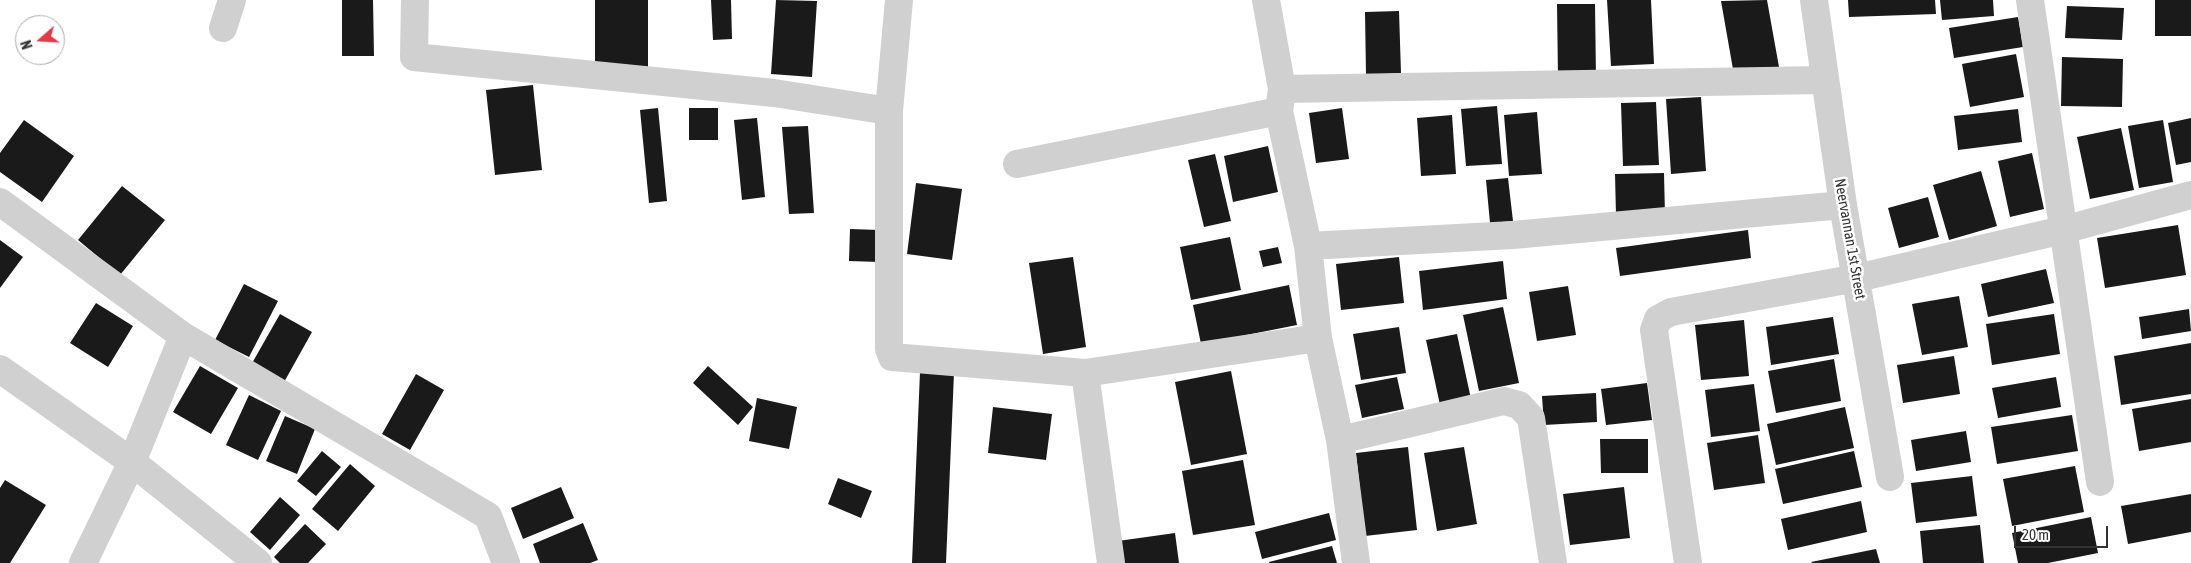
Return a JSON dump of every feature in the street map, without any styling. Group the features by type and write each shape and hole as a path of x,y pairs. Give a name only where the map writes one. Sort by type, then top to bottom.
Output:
{"street":[{"path":"222,28 232,0"},
{"path":"415,0 414,57 774,93 889,111"},
{"path":"899,0 889,111 889,349 892,357 1085,373 1318,338"},
{"path":"1266,0 1280,100 1308,246 1318,338 1340,440 1356,563"},
{"name":"Neervannan 1st Street","path":"1814,0 1843,205 1890,477"},
{"path":"2030,0 2100,482"},
{"path":"1017,164 1280,100 1824,80"},
{"path":"1688,563 1654,330 1658,319 1671,312 1857,278 2063,230 2191,195"},
{"path":"0,202 183,336 488,516 506,563"},
{"path":"1308,246 1513,235 1843,205"},
{"path":"84,563 132,462 183,336"},
{"path":"0,369 132,462 258,563"},
{"path":"1085,373 1111,563"},
{"path":"1340,440 1504,401 1519,405 1531,418 1553,563"}],"building":[{"path":"342,0 373,0 374,56 342,56"},
{"path":"595,0 648,0 648,75 595,75"},
{"path":"711,0 731,0 732,39 713,40"},
{"path":"776,0 817,1 812,77 771,74"},
{"path":"1607,0 1651,0 1654,64 1611,66"},
{"path":"1767,0 1779,67 1734,75 1721,1"},
{"path":"1848,0 1935,0 1936,14 1849,17"},
{"path":"1940,0 1993,0 1994,16 1942,20"},
{"path":"2155,0 2191,0 2191,36 2155,36"},
{"path":"1557,4 1595,4 1596,78 1558,79"},
{"path":"2067,6 2124,8 2122,40 2065,38"},
{"path":"1399,11 1401,73 1366,75 1365,12"},
{"path":"2018,17 2023,47 1954,58 1949,28"},
{"path":"2016,54 2024,97 1970,107 1962,64"},
{"path":"2062,57 2123,59 2122,107 2061,106"},
{"path":"533,85 542,170 495,175 486,90"},
{"path":"1701,97 1706,171 1671,174 1666,99"},
{"path":"1656,102 1659,165 1623,166 1621,103"},
{"path":"1497,106 1502,164 1466,166 1461,109"},
{"path":"658,108 667,201 649,203 640,110"},
{"path":"689,108 718,108 718,140 689,140"},
{"path":"1342,108 1349,159 1316,163 1309,113"},
{"path":"2018,109 2022,142 1958,150 1954,116"},
{"path":"1537,112 1542,174 1509,176 1504,115"},
{"path":"1452,115 1456,174 1421,176 1417,118"},
{"path":"757,118 765,197 742,200 734,120"},
{"path":"2191,118 2191,162 2176,165 2168,123"},
{"path":"24,120 74,156 42,202 0,172 0,153"},
{"path":"2163,120 2173,182 2139,188 2128,126"},
{"path":"808,126 814,213 789,214 782,127"},
{"path":"2121,128 2134,190 2090,199 2077,137"},
{"path":"1268,146 1278,192 1233,202 1224,156"},
{"path":"2032,153 2044,209 2010,217 1998,161"},
{"path":"1215,154 1231,221 1204,227 1188,160"},
{"path":"1981,171 1997,226 1949,240 1933,185"},
{"path":"1664,173 1665,215 1616,215 1615,174"},
{"path":"1508,178 1513,221 1490,223 1486,180"},
{"path":"916,183 962,189 952,260 907,254"},
{"path":"122,186 165,220 120,275 78,240"},
{"path":"1928,197 1939,237 1899,248 1888,208"},
{"path":"2178,225 2186,275 2105,288 2097,238"},
{"path":"850,229 880,230 879,262 849,261"},
{"path":"1748,230 1751,258 1620,276 1616,248"},
{"path":"1230,237 1241,290 1191,300 1180,247"},
{"path":"0,240 23,257 0,288"},
{"path":"1278,247 1282,263 1263,267 1259,251"},
{"path":"1073,257 1086,347 1043,354 1029,263"},
{"path":"1399,257 1404,303 1341,310 1336,264"},
{"path":"1503,261 1507,299 1423,310 1419,271"},
{"path":"2046,269 2054,303 1988,317 1981,284"},
{"path":"244,284 278,301 249,357 215,340"},
{"path":"1289,285 1297,325 1201,344 1193,305"},
{"path":"1568,286 1576,335 1537,341 1529,292"},
{"path":"1959,296 1968,347 1922,355 1912,304"},
{"path":"96,303 133,326 108,367 70,343"},
{"path":"1503,307 1519,383 1479,391 1463,315"},
{"path":"2189,309 2191,331 2142,339 2139,317"},
{"path":"280,314 312,332 283,384 251,365"},
{"path":"2054,314 2060,354 1992,365 1986,324"},
{"path":"1833,317 1839,354 1771,365 1766,327"},
{"path":"1744,320 1749,376 1701,380 1695,325"},
{"path":"1399,327 1406,373 1361,380 1353,334"},
{"path":"1457,334 1471,399 1440,405 1426,340"},
{"path":"2191,343 2191,394 2121,405 2114,356"},
{"path":"1954,356 1960,394 1903,403 1897,365"},
{"path":"1834,359 1841,401 1776,413 1768,371"},
{"path":"200,366 238,388 211,434 173,412"},
{"path":"708,366 753,407 738,425 693,383"},
{"path":"1231,371 1247,454 1191,465 1175,382"},
{"path":"920,372 954,373 946,563 912,563"},
{"path":"416,374 444,390 410,450 382,434"},
{"path":"1397,377 1404,409 1362,418 1355,385"},
{"path":"2056,377 2061,407 1998,418 1992,388"},
{"path":"1647,383 1652,420 1606,425 1601,389"},
{"path":"1754,384 1760,431 1711,437 1705,390"},
{"path":"1596,393 1597,422 1544,425 1542,396"},
{"path":"249,395 281,411 258,460 226,445"},
{"path":"757,398 797,407 789,449 749,441"},
{"path":"2191,399 2191,442 2139,451 2132,409"},
{"path":"993,407 1052,414 1046,460 988,453"},
{"path":"1845,407 1854,448 1776,465 1767,424"},
{"path":"2072,415 2078,451 1997,464 1991,427"},
{"path":"285,416 315,429 297,474 266,461"},
{"path":"1966,431 1971,462 1916,471 1911,440"},
{"path":"1758,435 1765,483 1714,490 1707,443"},
{"path":"1600,439 1648,439 1648,473 1601,473"},
{"path":"1408,447 1417,530 1365,536 1356,453"},
{"path":"1464,447 1477,524 1437,531 1424,453"},
{"path":"322,451 341,467 316,496 297,481"},
{"path":"1854,451 1862,487 1783,504 1775,469"},
{"path":"1243,460 1255,525 1193,535 1182,471"},
{"path":"350,464 375,486 338,531 312,509"},
{"path":"2075,466 2084,512 2012,526 2003,479"},
{"path":"1972,476 1977,516 1916,523 1911,483"},
{"path":"838,478 872,491 861,518 828,504"},
{"path":"5,480 46,505 10,563 0,563 0,488"},
{"path":"561,487 574,518 523,539 511,508"},
{"path":"1624,487 1630,538 1570,545 1563,494"},
{"path":"2191,494 2191,532 2128,544 2121,506"},
{"path":"280,497 300,515 270,550 250,532"},
{"path":"1861,501 1867,532 1788,550 1781,519"},
{"path":"1329,513 1336,540 1262,559 1255,532"},
{"path":"2091,517 2098,553 2048,563 2018,563 2012,533"},
{"path":"583,523 598,560 590,563 540,563 533,544"},
{"path":"305,524 326,544 308,563 280,563 274,557"},
{"path":"1980,525 1984,563 1923,563 1920,531"},
{"path":"1175,533 1179,563 1121,563 1118,541"},
{"path":"1332,546 1337,563 1269,563 1269,562"},
{"path":"1876,549 1880,563 1811,562"}]}
